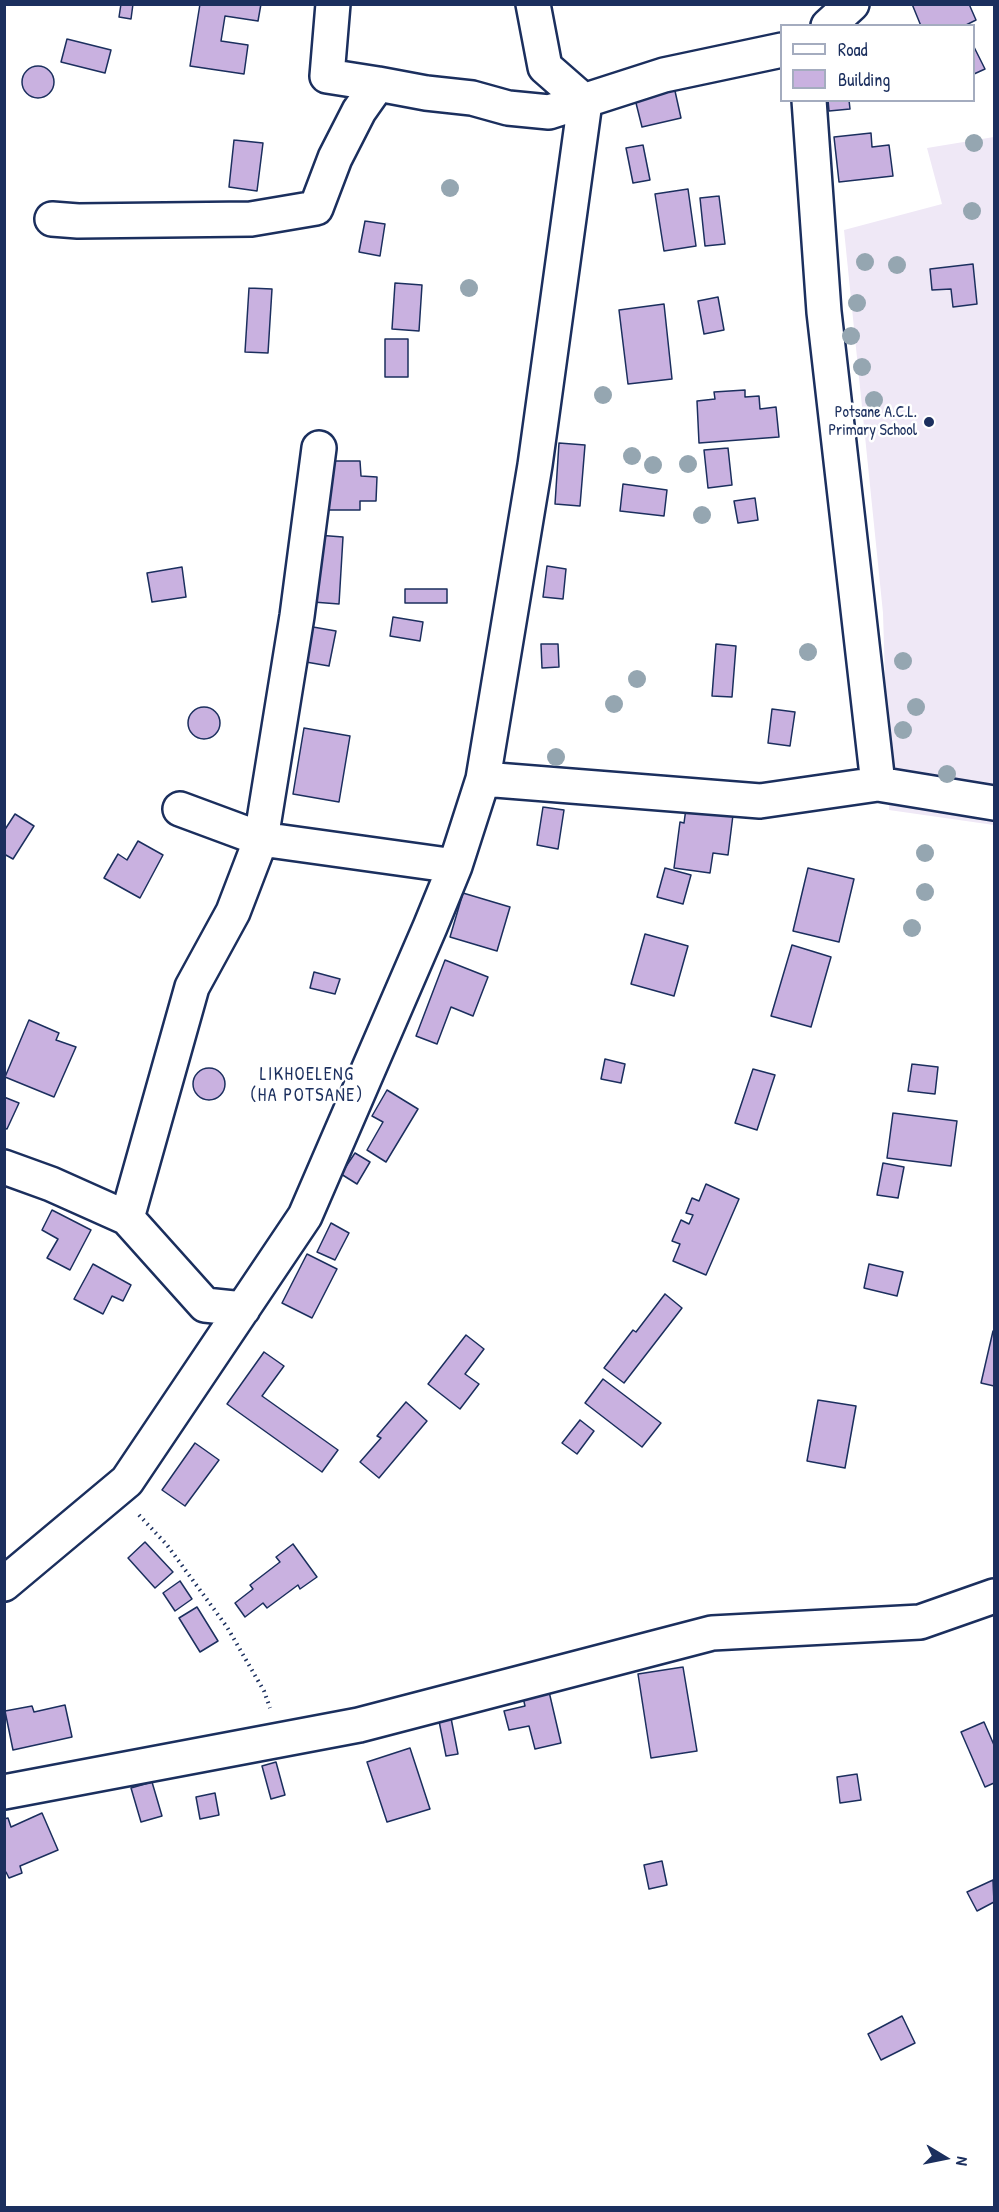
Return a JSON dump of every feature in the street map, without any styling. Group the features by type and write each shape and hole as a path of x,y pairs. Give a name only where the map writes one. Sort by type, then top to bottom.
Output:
{"street":[{"path":"333,4 327,76 345,81 472,98 508,108 549,112 664,75 780,50"},
{"path":"533,4 545,68 585,102"},
{"path":"830,24 852,4"},
{"path":"52,219 78,221 251,219 316,208 335,158 359,111 378,84"},
{"path":"4,1584 127,1481 305,1216 455,866 483,779 535,465 585,102"},
{"path":"809,102 824,312 878,784"},
{"path":"127,1218 192,987 233,912 261,839 297,616 319,448"},
{"path":"483,779 760,801 878,784 994,803"},
{"path":"180,809 261,839 455,866"},
{"path":"4,1167 51,1184 127,1218 205,1305 243,1309"},
{"path":"4,1792 358,1725 712,1633 920,1622 994,1596"}],"path":[{"path":"116,1491 166,1545 227,1628 264,1691 281,1740"}],"shaded area":[{"name":"Potsane A.C.L. Primary School","path":"994,137 994,825 889,810 883,613 844,230 942,204 927,148"}],"building":[{"path":"121,4 133,4 131,19 119,17"},
{"path":"200,4 261,4 258,21 225,16 221,41 248,45 244,74 190,66"},
{"path":"912,4 969,4 976,20 968,24 920,24"},
{"path":"67,39 111,50 105,73 61,62"},
{"path":"975,49 985,69 975,74"},
{"path":"38,66 49,71 54,82 49,93 38,98 27,93 22,82 27,71"},
{"path":"673,82 681,118 642,127 635,99"},
{"path":"828,102 849,102 850,109 829,111"},
{"path":"871,133 872,147 889,145 893,176 839,182 834,137"},
{"path":"234,140 263,143 257,191 229,187"},
{"path":"643,145 650,180 633,183 626,148"},
{"path":"688,189 696,246 664,251 655,194"},
{"path":"719,196 725,244 705,246 700,198"},
{"path":"365,221 385,224 380,256 359,252"},
{"path":"973,264 977,304 953,307 951,289 932,290 930,269"},
{"path":"395,283 422,285 419,331 392,329"},
{"path":"249,288 272,289 268,353 245,352"},
{"path":"718,297 724,330 704,334 698,301"},
{"path":"664,304 672,379 628,384 619,310"},
{"path":"385,339 408,339 408,377 385,377"},
{"path":"745,390 745,397 759,396 760,409 776,407 779,437 699,443 697,401 715,399 714,392"},
{"path":"559,443 585,445 580,506 555,504"},
{"path":"728,448 732,485 708,488 704,450"},
{"path":"329,461 360,461 361,476 377,477 376,501 360,501 360,510 328,510"},
{"path":"623,484 667,490 664,516 620,511"},
{"path":"755,498 758,520 738,523 734,501"},
{"path":"317,535 343,537 339,604 313,602"},
{"path":"547,566 566,569 563,599 543,597"},
{"path":"182,567 186,597 152,602 147,573"},
{"path":"405,589 447,589 447,603 405,603"},
{"path":"393,617 423,622 420,641 390,636"},
{"path":"313,627 336,631 329,666 306,662"},
{"path":"541,644 558,644 559,667 542,668"},
{"path":"716,644 736,646 732,697 712,696"},
{"path":"204,707 215,712 220,723 215,734 204,739 193,734 188,723 193,712"},
{"path":"772,709 795,712 790,746 768,743"},
{"path":"304,728 350,736 339,802 293,794"},
{"path":"687,801 734,807 728,855 713,853 710,873 674,868 680,822 684,823"},
{"path":"543,807 564,810 558,849 537,845"},
{"path":"15,814 34,826 13,859 4,854 4,831"},
{"path":"138,841 163,855 140,898 104,878 118,854 127,860"},
{"path":"665,868 691,875 683,904 657,897"},
{"path":"808,868 854,879 839,942 793,931"},
{"path":"463,893 510,907 497,951 450,937"},
{"path":"645,934 688,946 674,996 631,984"},
{"path":"792,945 831,957 811,1027 771,1016"},
{"path":"445,960 488,977 473,1016 451,1007 437,1044 416,1036"},
{"path":"314,972 340,979 335,994 310,988"},
{"path":"29,1020 59,1033 56,1040 76,1047 54,1097 5,1077"},
{"path":"605,1059 625,1064 621,1083 601,1079"},
{"path":"912,1064 938,1067 935,1094 908,1091"},
{"path":"209,1068 220,1073 225,1084 220,1095 209,1100 198,1095 193,1084 198,1073"},
{"path":"753,1069 775,1075 757,1130 735,1123"},
{"path":"387,1090 418,1109 386,1162 367,1150 383,1122 372,1116"},
{"path":"4,1097 19,1103 7,1129 4,1128"},
{"path":"893,1113 957,1121 951,1166 887,1158"},
{"path":"355,1153 370,1162 357,1184 341,1174"},
{"path":"883,1163 904,1167 898,1198 877,1195"},
{"path":"706,1184 739,1199 706,1275 673,1261 680,1244 672,1241 681,1220 689,1224 693,1215 686,1213 692,1198 699,1201"},
{"path":"52,1210 91,1230 70,1270 47,1258 58,1239 42,1230"},
{"path":"331,1223 349,1233 335,1260 317,1252"},
{"path":"307,1254 337,1269 312,1318 282,1303"},
{"path":"93,1264 131,1285 123,1301 112,1296 103,1314 74,1299"},
{"path":"869,1264 903,1272 897,1296 864,1288"},
{"path":"665,1294 682,1308 624,1383 604,1368"},
{"path":"994,1331 994,1386 981,1383"},
{"path":"466,1335 484,1349 465,1374 479,1384 460,1409 428,1384"},
{"path":"264,1352 284,1366 262,1396 338,1450 322,1472 227,1404"},
{"path":"603,1379 661,1423 642,1447 585,1403"},
{"path":"818,1400 856,1406 845,1468 807,1461"},
{"path":"406,1402 427,1421 379,1478 360,1462 381,1438 377,1436"},
{"path":"580,1420 594,1431 577,1454 562,1443"},
{"path":"195,1443 219,1460 185,1506 162,1490"},
{"path":"145,1542 173,1572 155,1588 128,1558"},
{"path":"293,1544 317,1577 300,1589 298,1585 267,1608 263,1603 245,1617 235,1603 253,1589 250,1585 280,1562 276,1557"},
{"path":"180,1581 192,1599 175,1611 163,1593"},
{"path":"197,1607 218,1641 200,1652 179,1618"},
{"path":"683,1667 697,1751 651,1758 638,1674"},
{"path":"547,1683 561,1743 535,1749 529,1726 509,1730 504,1711 525,1706 521,1689"},
{"path":"65,1705 72,1737 13,1750 5,1711 32,1706 34,1712"},
{"path":"451,1718 458,1754 446,1756 439,1721"},
{"path":"984,1722 994,1745 994,1783 985,1787 961,1732"},
{"path":"410,1748 430,1809 387,1822 367,1762"},
{"path":"276,1762 285,1795 271,1799 262,1766"},
{"path":"857,1774 861,1800 840,1803 837,1777"},
{"path":"152,1782 162,1816 141,1822 131,1788"},
{"path":"215,1793 219,1815 200,1819 196,1797"},
{"path":"42,1813 58,1850 20,1866 22,1873 9,1878 6,1872 4,1873 4,1819 8,1818 11,1827"},
{"path":"662,1861 667,1885 649,1889 644,1865"},
{"path":"993,1880 994,1902 977,1911 967,1892"},
{"path":"902,2016 915,2043 881,2060 868,2034"}],"place":[{"name":"Potsane A.C.L. Primary School","path":"929,422"}],"district":[{"name":"LIKHOELENG (HA POTSANE)","path":"307,1085"}]}
